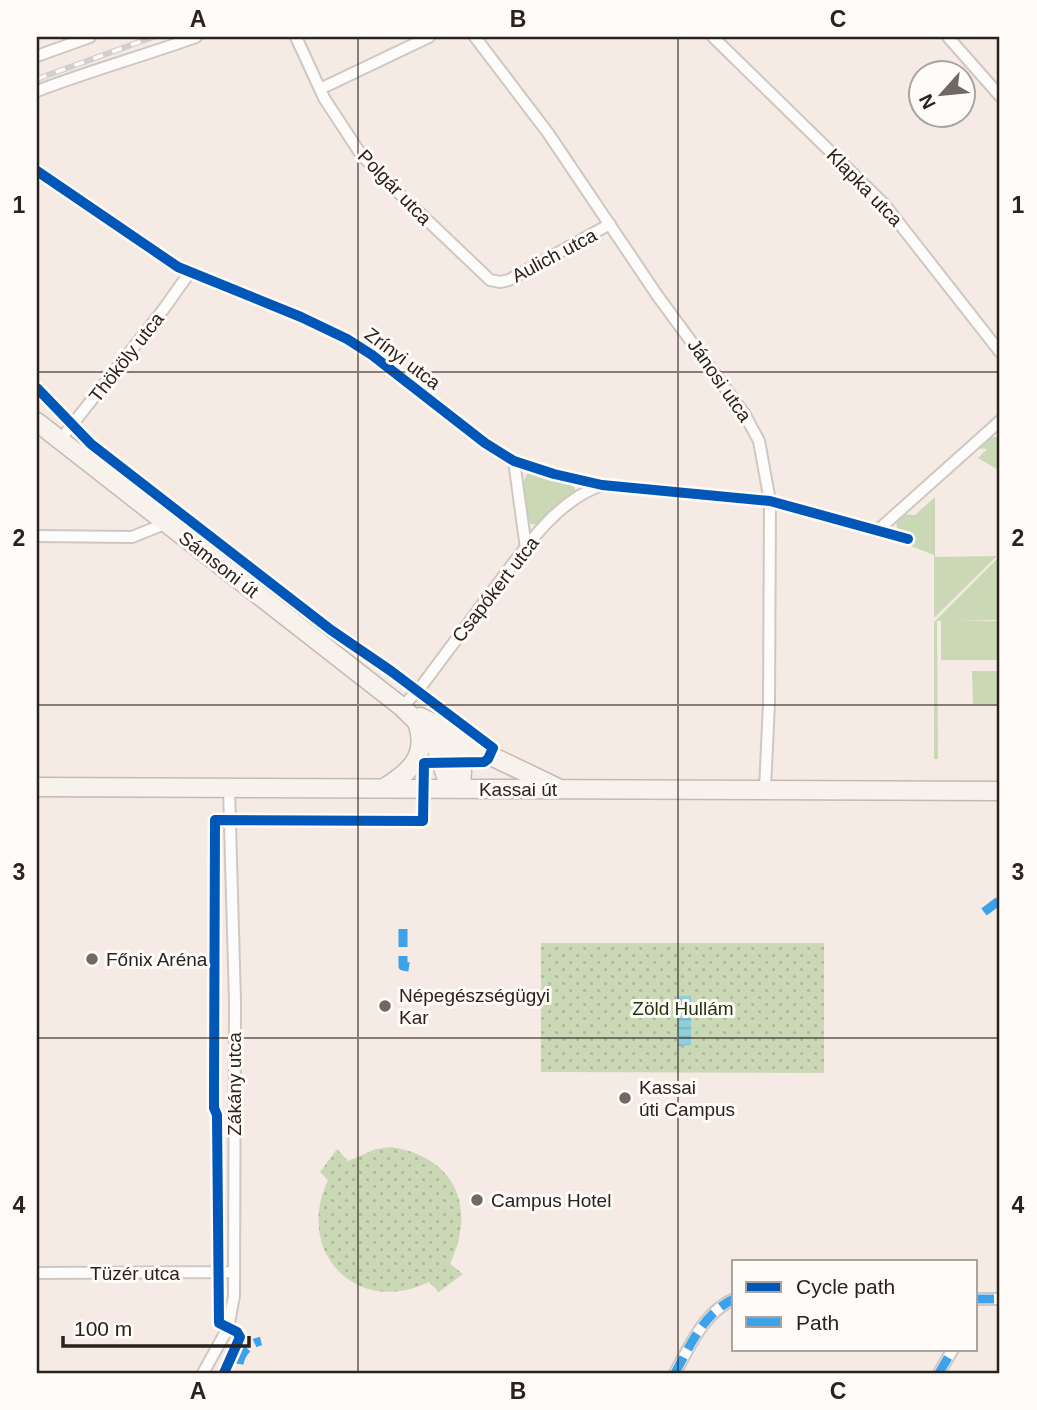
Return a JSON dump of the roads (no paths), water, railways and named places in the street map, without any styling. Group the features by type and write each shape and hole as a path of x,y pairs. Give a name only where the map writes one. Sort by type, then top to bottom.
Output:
{"main road":[{"name":"Sámsoni út","path":"37,422 419,719 438,750 455,788"},
{"path":"384,788 408,772 417,761 421,746 419,719 439,726 468,745 559,789"},
{"name":"Kassai út","path":"37,787 1000,792"}],"street":[{"path":"37,56 62,41 90,37"},
{"path":"37,91 92,70 196,37"},
{"name":"Polgár utca","path":"296,37 320,89 351,140 376,171 485,276 496,282"},
{"path":"320,89 429,37"},
{"name":"Jánosi utca","path":"475,37 548,133 657,295 753,427 763,455 770,501 769,703 765,789"},
{"name":"Klapka utca","path":"713,37 884,204 1000,352"},
{"path":"948,37 1000,96"},
{"name":"Zrínyi utca","path":"37,171 151,251 190,272 301,317 372,355 485,443 514,461 602,485 770,501 908,539"},
{"name":"Aulich utca","path":"496,282 509,280 610,224"},
{"name":"Thököly utca","path":"60,440 190,272"},
{"path":"877,531 1000,421"},
{"path":"514,461 526,548"},
{"name":"Csapókert utca","path":"402,707 544,527 571,502 602,485"},
{"path":"37,536 132,537 167,523"},
{"name":"Zákány utca","path":"203,1373 228,1328 234,1296 234,1001 229,789"},
{"name":"Tüzér utca","path":"37,1273 233,1272"},
{"path":"978,1301 1000,1299"},
{"path":"675,1373 700,1329 721,1305 732,1301"},
{"path":"939,1373 952,1350"}],"water":[{"path":"678,996 691,996 691,1045 678,1046"}],"railway":[{"path":"37,79 153,37"}],"place":[{"name":"Főnix Aréna","path":"92,959"},
{"name":"Népegészségügyi Kar","path":"385,1006"},
{"name":"Kassai úti Campus","path":"625,1098"},
{"name":"Campus Hotel","path":"477,1200"}],"park label":[{"name":"Zöld Hullám","path":"683,1008"}]}
